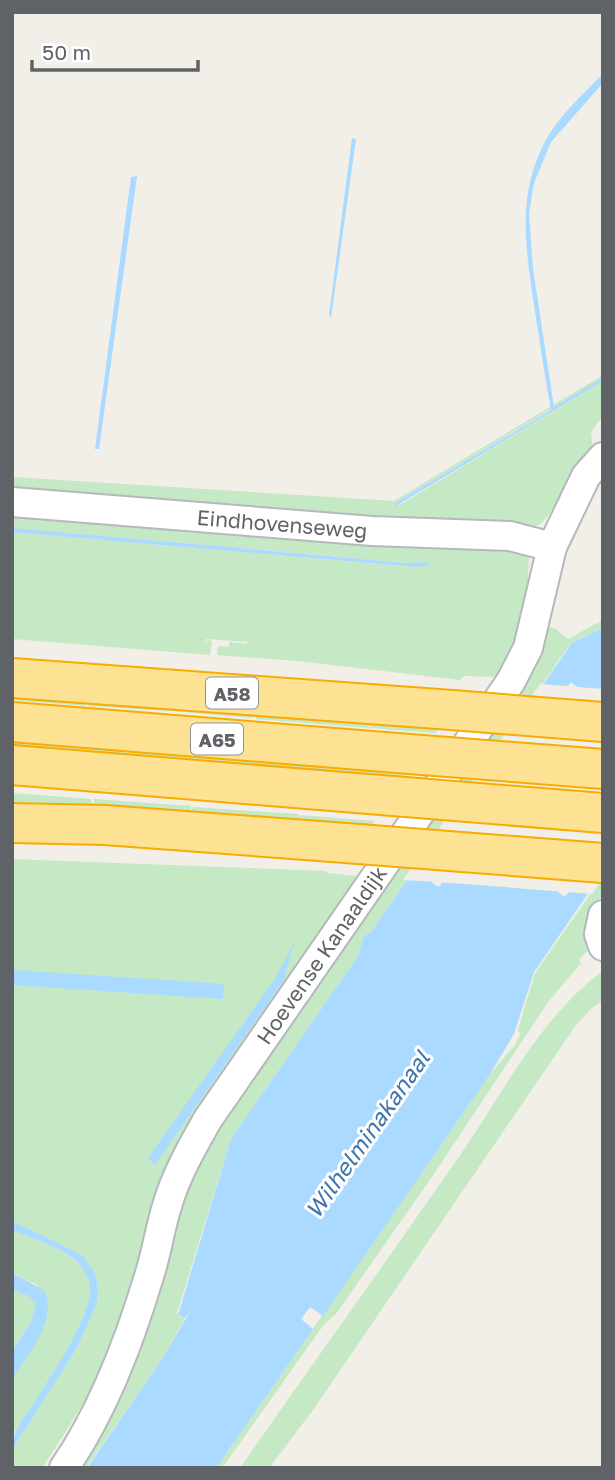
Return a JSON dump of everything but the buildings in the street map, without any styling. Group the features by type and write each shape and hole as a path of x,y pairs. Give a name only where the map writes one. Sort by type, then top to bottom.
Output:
{"highway":[{"name":"A58","path":"12,678 603,722"},
{"name":"A65","path":"12,722 603,769"},
{"name":"A65","path":"12,765 603,813"},
{"path":"12,822 105,825 603,863"}],"street":[{"name":"Hoevense Kanaaldijk","path":"64,1468 92,1423 133,1324 151,1272 167,1205 187,1156 208,1119 511,681 528,648 552,547 586,477 603,457"},
{"name":"Eindhovenseweg","path":"12,502 372,531 510,536 552,547"},
{"path":"603,915 599,934 603,946"}],"green space":[{"path":"603,375 603,378 395,503 397,506 408,500 603,381 603,416 591,432 593,451 548,516 540,524 528,529 12,504 12,477 394,501"},
{"path":"12,514 405,541 490,541 522,548 529,558 526,614 521,641 506,675 192,1131 170,1174 157,1208 130,1300 113,1346 85,1399 42,1468 12,1468 12,1450 77,1348 97,1303 98,1288 95,1273 82,1255 12,1221 12,859 326,871 366,877 504,677 464,676 460,680 297,661 217,655 218,646 229,647 229,642 247,642 206,639 206,646 207,640 212,641 210,655 12,639 12,532 414,567 430,565 427,562 407,563 12,528"},
{"path":"603,620 603,628 572,643 561,657 371,932 364,936 358,956 231,1139 177,1313 185,1318 162,1359 86,1468 78,1468 177,1190 547,626 556,629 568,639"},
{"path":"12,690 440,726 436,733 371,728 370,724 369,728 256,719 256,715 253,718 172,711 173,708 170,708 170,711 88,706 88,702 85,702 85,706 12,700"},
{"path":"12,739 408,772 403,781 12,753"},
{"path":"12,793 91,799 91,803 94,803 94,799 191,806 191,811 193,807 298,814 300,818 300,815 375,821 370,827 12,807"},
{"path":"603,876 603,894 593,908 591,948 579,959 581,963 548,1002 436,1171 336,1314 325,1323 222,1468 216,1468 490,1074 515,1045 520,1035 518,1029 535,973"},
{"path":"600,973 603,976 603,1000 576,1025 313,1410 269,1468 240,1468 461,1154 541,1034 578,992"},
{"path":"12,1230 70,1256 85,1272 90,1291 86,1309 69,1346 12,1436 12,1380 43,1328 48,1312 37,1285 12,1273"},
{"path":"12,1290 28,1296 36,1303 32,1319 12,1352"}],"water":[{"path":"603,74 603,83 551,142 534,183 529,213 533,269 554,407 603,378 603,381 396,506 395,503 551,410 528,257 527,197 537,158 552,129"},
{"path":"352,138 356,139 331,318 329,315"},
{"path":"137,176 99,449 95,449 131,177"},
{"path":"12,528 407,563 427,562 431,565 415,567 12,532"},
{"name":"Wilhelminakanaal","path":"603,628 603,828 558,892 565,897 603,843 603,872 534,972 514,1034 490,1074 323,1316 310,1307 301,1319 313,1329 216,1468 87,1468 162,1359 192,1308 185,1318 178,1315 231,1139 358,956 364,936 371,932 572,643","holes":["571,682 577,687 439,887 432,883"]},
{"path":"294,942 284,980 155,1165 148,1158 276,977"},
{"path":"12,970 212,983 224,985 223,999 12,985"},
{"path":"12,1221 82,1255 95,1273 98,1288 97,1303 77,1348 12,1450 20,1423 52,1375 83,1318 90,1289 86,1274 79,1264 66,1253 12,1230"},
{"path":"12,1273 44,1290 48,1301 39,1337 12,1380 12,1352 32,1319 36,1303 28,1296 12,1290"}],"pier":[{"path":"540,684 603,689 603,834 563,891 603,839 603,878 592,894 438,882 572,687 437,882 403,880"}]}
